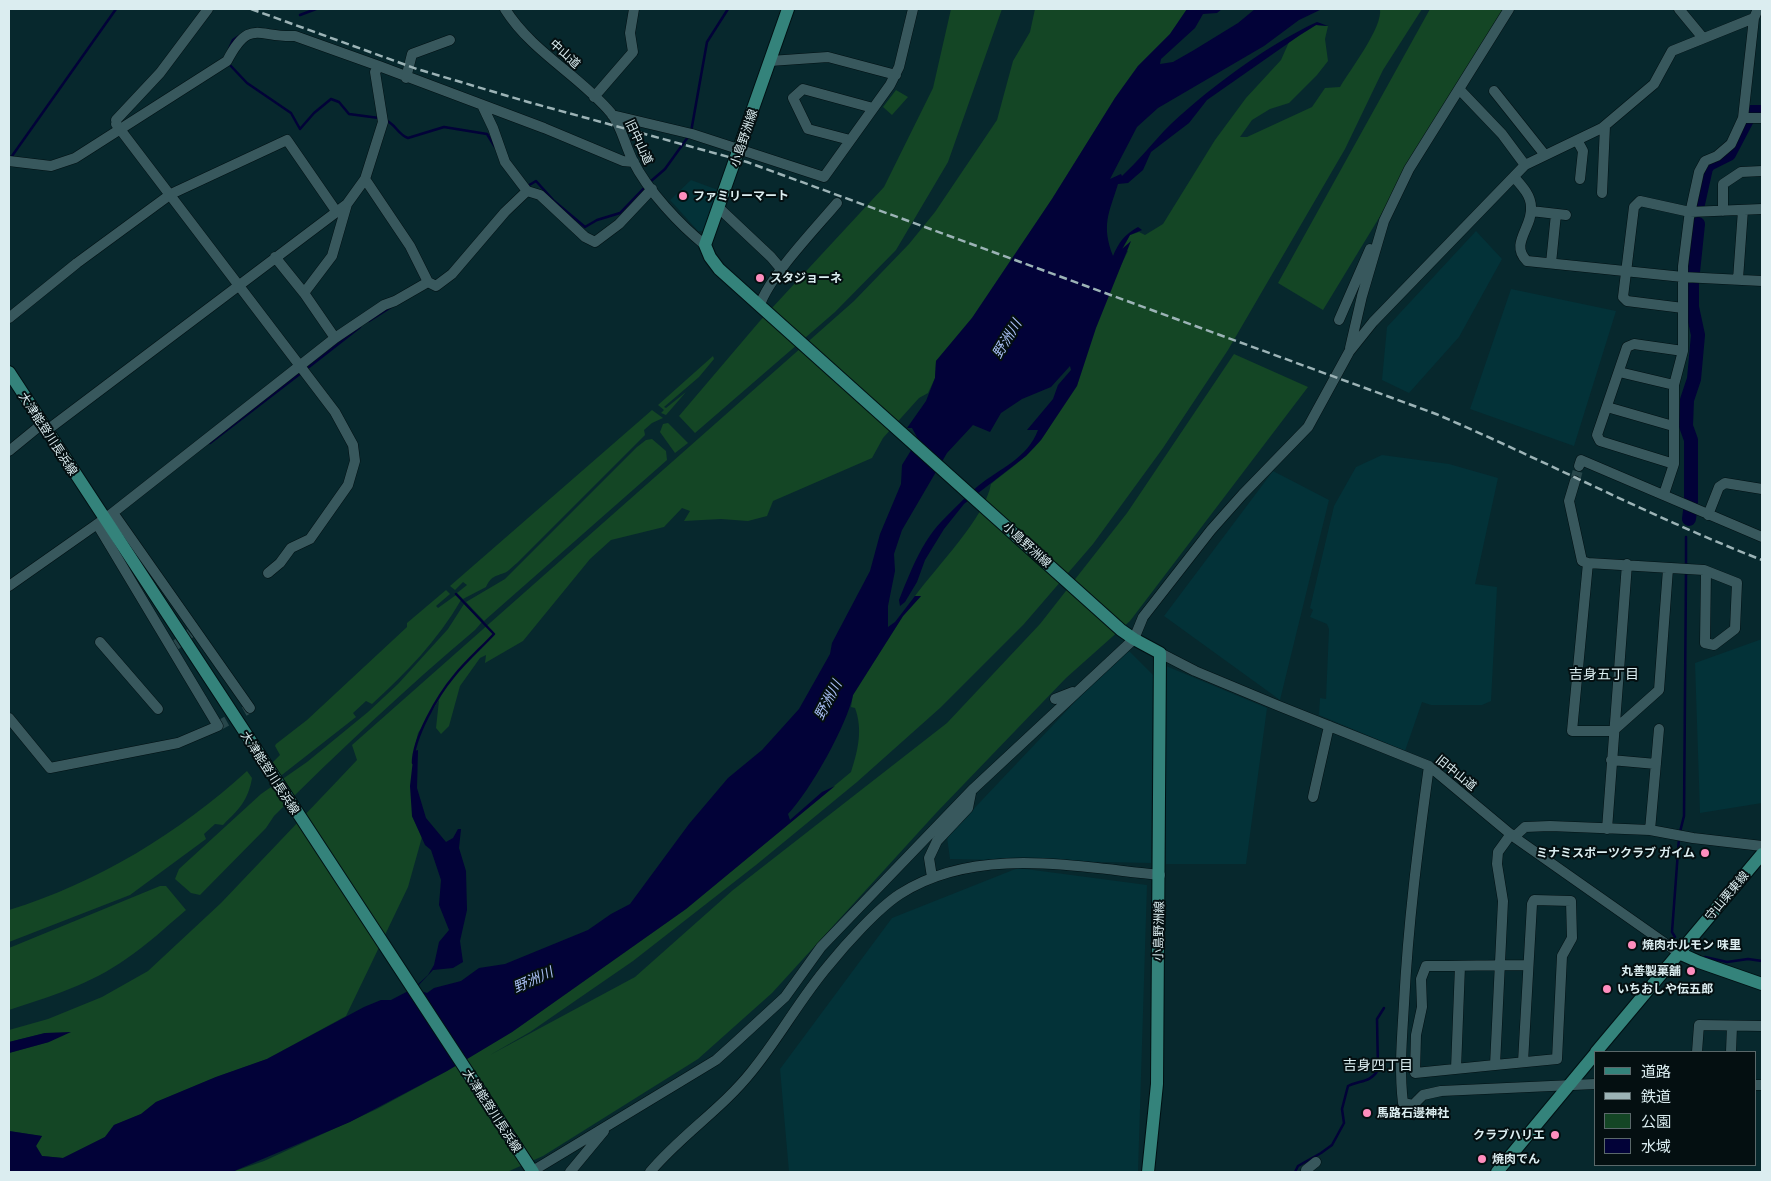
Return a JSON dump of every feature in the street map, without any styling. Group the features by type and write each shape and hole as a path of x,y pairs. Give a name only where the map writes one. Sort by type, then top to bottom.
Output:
{"main road":[{"name":"小島野洲線","path":"788,9 740,151 705,245 710,257 719,268 763,308 1121,630 1160,653 1160,875 1157,1084 1148,1172"},
{"name":"大津能登川長浜線","path":"9,372 104,520 531,1170"},
{"name":"守山栗東線","path":"1598,1051 1762,854"},
{"path":"1680,953 1699,962 1762,984"},
{"name":"守山栗東線","path":"1497,1172 1594,1055"}],"street":[{"path":"118,125 208,9"},
{"name":"中山道","path":"505,9 514,24 612,115"},
{"path":"594,97 633,52 630,33 634,9"},
{"path":"612,115 690,134 824,177 896,75 913,9"},
{"path":"1350,352 1362,296 1384,221 1410,169 1509,9"},
{"path":"1679,9 1702,38"},
{"path":"531,1170 610,1125 716,1060 785,997 821,947 972,790 1134,639 1143,617 1211,530 1242,494 1308,427 1350,352 1372,322 1525,165 1605,126 1654,84 1672,50 1757,19 1743,118 1731,144 1717,156 1705,161 1699,172 1690,212 1683,277 1683,351 1674,385 1674,464 1664,494"},
{"path":"9,161 52,166 75,158 118,125 227,61 237,42 251,34 262,31 295,36 379,66 406,78 482,104 494,128 505,162 525,189 540,195 585,237 595,242 619,224 650,186"},
{"path":"406,78 412,54 450,40"},
{"path":"770,61 828,57 896,75"},
{"path":"304,293 332,256 347,204 365,179 383,119 375,72 379,66"},
{"path":"850,140 808,130 793,98 803,89 873,108"},
{"path":"1459,89 1502,134 1525,165"},
{"path":"1494,91 1545,156"},
{"path":"483,107 544,128 623,162 634,162"},
{"name":"旧中山道","path":"612,115 634,162 650,186 688,231 705,245"},
{"path":"1743,118 1762,118"},
{"path":"118,125 342,423 353,445 355,462 348,485 310,539 291,548 280,563 268,573"},
{"path":"1602,193 1605,126"},
{"path":"9,318 77,263 171,194 287,140 336,211"},
{"path":"1577,140 1583,152 1580,179"},
{"path":"1723,211 1723,184 1741,172 1762,171"},
{"path":"1514,177 1527,193 1531,211 1519,246 1520,255 1527,261 1683,277 1762,281"},
{"path":"365,179 410,246 428,282 436,286 452,274 525,189"},
{"path":"1683,308 1627,301 1623,297 1634,207 1640,202 1690,212 1762,209"},
{"path":"763,308 763,296 837,203"},
{"path":"9,451 44,428 347,204"},
{"path":"719,208 782,270"},
{"path":"1738,279 1742,210"},
{"path":"1531,211 1561,215 1551,263"},
{"path":"1339,320 1376,232"},
{"path":"276,257 335,338"},
{"path":"9,586 104,520 302,369 335,338 384,305 395,301 428,282"},
{"path":"1674,464 1600,441 1597,435 1627,347 1634,344 1683,351"},
{"path":"1619,372 1674,385"},
{"path":"1607,407 1673,426"},
{"path":"1579,466 1581,460 1762,537"},
{"path":"1575,481 1569,500 1582,561 1588,563 1627,564 1706,571 1737,583 1735,629 1714,644 1705,643 1706,571"},
{"path":"1708,515 1719,486 1725,483 1762,489"},
{"path":"104,520 116,517 250,708"},
{"path":"9,718 50,768 178,742 218,726 104,520"},
{"path":"1588,563 1572,731 1613,731 1659,690 1668,569"},
{"path":"1607,829 1627,564"},
{"path":"100,642 158,709"},
{"name":"旧中山道","path":"1160,653 1195,671 1429,766 1512,836 1680,953"},
{"path":"1055,698 1077,691"},
{"path":"1313,797 1329,726"},
{"path":"1650,830 1658,729"},
{"path":"1612,760 1656,764"},
{"path":"1429,766 1413,880 1406,955 1400,1079 1403,1103 1413,1106 1423,1095 1441,1091 1594,1084"},
{"path":"932,878 930,858 937,841 968,808 972,790"},
{"path":"1495,1065 1503,901 1498,852 1512,836 1525,827 1536,826 1650,830 1680,836 1762,846"},
{"path":"650,1172 665,1154 735,1092 788,1024 827,967 866,925 899,895 932,878 973,868 1018,863 1160,875"},
{"path":"1523,1062 1532,904 1534,900 1571,901 1572,938 1562,956 1557,1060 1415,1073 1416,1035 1422,1007 1421,979 1426,966 1528,965"},
{"path":"1456,1069 1460,966"},
{"path":"1697,1051 1699,1025 1762,1026"},
{"path":"1731,1051 1732,1026"},
{"path":"570,1172 610,1125"},
{"path":"1306,1172 1316,1162"}],"shaded area":[{"path":"691,180 718,190 703,231 698,231 670,200"},
{"path":"1476,231 1502,259 1459,337 1409,393 1382,380 1387,327"},
{"path":"1511,289 1616,311 1574,446 1470,409"},
{"path":"1382,455 1449,464 1498,478 1475,584 1497,587 1491,701 1482,705 1431,705 1422,702 1405,751 1319,715 1320,698 1326,699 1329,629 1327,624 1310,617 1313,610 1310,608 1334,506 1356,467"},
{"path":"1273,471 1329,500 1280,700 1164,616"},
{"path":"1762,639 1762,803 1700,813 1695,663"},
{"path":"1126,648 1153,675 1151,863 950,859 947,837"},
{"path":"1166,666 1267,708 1246,864 1166,864"},
{"path":"1018,868 1147,885 1138,1172 789,1172 780,1069 892,918"}],"green space":[{"path":"951,9 1002,9 948,162 896,250 835,312 695,433 679,416 759,322 884,187 933,88"},
{"path":"1035,9 1187,9 1170,34 1138,66 1115,98 1052,199 972,318 936,361 935,378 928,393 919,398 883,438 872,458 773,501 767,516 748,521 721,519 684,521 690,511 682,508 664,527 611,540 590,559 523,641 485,663 486,655 480,658 460,686 449,726 441,734 436,728 439,700 418,733 414,751 412,816 422,837 408,887 346,1016 267,1059 216,1077 156,1102 141,1114 114,1125 105,1137 63,1158 42,1156 36,1146 42,1136 9,1131 9,1053 49,1042 45,1033 9,1042 9,1030 48,1019 102,997 148,971 221,903 357,760 352,745 854,301 909,244 935,212 997,120 1013,61 1030,32"},
{"path":"1380,9 1422,9 1383,70 1345,149 1228,350 1163,448 1093,544 1024,624 940,708 857,782 756,865 633,961 530,1032 490,1055 635,977 733,890 947,723 1040,624 1127,513 1234,354 1308,387 1130,621 1066,678 937,812 772,993 698,1059 543,1156 507,1172 232,1172 264,1161 377,1109 447,1071 512,1032 686,909 851,772 856,756 859,732 855,708 851,707 853,695 903,616 921,596 915,596 980,512 991,484 1029,453 1049,428 1071,384 1105,300 1128,251 1122,250 1130,235 1139,232 1145,235 1163,224 1215,140 1246,98 1281,60 1289,42 1316,25 1328,26 1325,39 1328,61 1289,103 1270,109 1252,120 1240,137 1247,137 1312,107 1325,88 1340,87 1371,37 1380,17"},
{"path":"1430,9 1506,9 1323,310 1278,283"},
{"path":"896,90 908,97 892,115 883,107"},
{"path":"713,356 714,359 699,377 664,407 666,408 686,392 666,415 661,413 664,410 658,405"},
{"path":"652,410 663,418 652,423 644,430 645,435 517,563 506,572 489,581 486,587 463,599 457,593 467,585 463,582 455,590 450,586"},
{"path":"668,423 688,443 675,453 660,432 663,424"},
{"path":"652,439 666,451 667,460 484,621 466,602 505,579 637,447 646,440"},
{"path":"446,590 450,594 436,606 438,608 456,595 461,600 442,629 421,655 372,704 366,701 353,713 356,717 278,778 270,765 280,755 275,746 276,744 307,720 407,627 407,623"},
{"path":"464,604 482,622 475,630 323,768 274,816 266,828 200,895 191,893 175,879 179,869 261,794 307,762 368,712 398,684 448,629"},
{"path":"247,771 252,778 248,793 234,814 223,825 215,824 204,834 206,839 130,895 9,942 9,910 74,886 136,854 194,815"},
{"path":"160,886 166,886 186,910 149,942 99,976 69,989 9,1010 9,948"}],"water":[{"name":"野洲川","path":"1187,9 1222,9 1217,13 1203,14 1195,28 1161,59 1160,64 1173,62 1194,50 1238,23 1255,9 1322,9 1299,20 1264,46 1158,108 1137,127 1110,179 1121,174 1122,176 1180,116 1236,70 1277,43 1317,22 1328,26 1316,25 1207,100 1189,123 1151,152 1143,170 1128,183 1118,184 1109,211 1107,227 1107,236 1113,256 1120,243 1129,233 1138,227 1142,230 1130,235 1122,249 1131,241 1096,328 1077,386 1041,440 1026,456 964,504 944,529 925,560 917,582 905,602 900,606 899,600 912,569 934,530 973,490 1020,456 1027,448 1038,430 1027,430 1053,399 1058,385 1071,370 1070,366 1051,387 1022,399 1001,413 990,432 973,425 947,453 902,530 894,554 895,571 888,606 888,627 895,622 915,596 921,596 903,616 853,695 836,740 807,790 788,814 790,820 822,792 835,786 686,909 512,1032 447,1071 350,1122 232,1172 9,1172 9,1131 42,1136 36,1146 42,1156 63,1158 105,1137 114,1125 141,1114 156,1102 216,1077 267,1059 364,1007 381,1000 391,1000 414,988 428,975 434,965 439,942 449,930 439,905 441,880 431,850 425,845 412,816 410,786 414,751 418,750 417,788 426,818 446,842 453,838 458,829 461,829 459,848 466,871 467,910 460,941 463,962 453,968 433,970 415,989 427,993 434,988 461,981 479,968 505,964 588,930 630,904 689,824 728,778 762,750 799,709 830,654 832,643 870,571 880,534 901,484 902,465 918,439 912,428 907,428 926,401 935,378 936,361 972,318 1052,199 1115,98 1138,66 1170,34"},
{"path":"71,1032 49,1042 9,1053 9,1042 45,1033"}],"waterway":[{"path":"12,156 116,9"},
{"path":"300,15 316,9"},
{"path":"691,132 707,42 728,9"},
{"path":"229,49 233,40 239,36"},
{"path":"229,64 247,83 291,113 300,129 314,113 331,99 339,102 349,114 379,118"},
{"path":"1698,204 1706,168 1709,164 1729,154 1751,112 1762,112"},
{"path":"385,120 408,138 444,127 487,134 495,147"},
{"path":"650,182 665,169 688,137"},
{"path":"526,187 536,181 554,201 585,227 597,220 620,213 646,186"},
{"path":"1693,272 1698,224"},
{"path":"1691,502 1691,440 1686,426 1687,400 1694,379 1698,335 1692,307 1692,284"},
{"path":"369,321 391,307"},
{"path":"305,370 360,327"},
{"path":"210,443 301,373"},
{"path":"1689,519 1690,511"},
{"path":"1686,537 1686,565"},
{"path":"1680,832 1684,816 1686,571"},
{"path":"413,763 414,753 422,729 441,694 459,670 494,634 456,594"},
{"path":"1675,937 1672,932 1679,838"},
{"path":"1705,957 1727,962 1748,959 1762,961"},
{"path":"1295,1172 1298,1166 1332,1145 1344,1123 1342,1109 1348,1086 1372,1077 1378,1070 1377,1019 1384,1008"}],"tunnel":[{"path":"1575,481 1579,466"},
{"path":"171,649 194,630"},
{"path":"218,726 250,708"}],"railway":[{"path":"251,9 417,69 528,102 747,162 1436,414 1680,526 1762,560"}],"place":[{"name":"ファミリーマート","path":"683,196"},
{"name":"スタジョーネ","path":"760,278"},
{"name":"ミナミスポーツクラブ ガイム","path":"1705,853"},
{"name":"焼肉ホルモン 味里","path":"1632,945"},
{"name":"丸善製菓舗","path":"1691,971"},
{"name":"いちおしや伝五郎","path":"1607,989"},
{"name":"馬路石邊神社","path":"1367,1113"},
{"name":"クラブハリエ","path":"1555,1135"},
{"name":"焼肉でん","path":"1482,1159"}],"district":[{"name":"吉身五丁目","path":"1604,674"},
{"name":"吉身四丁目","path":"1378,1065"}]}
